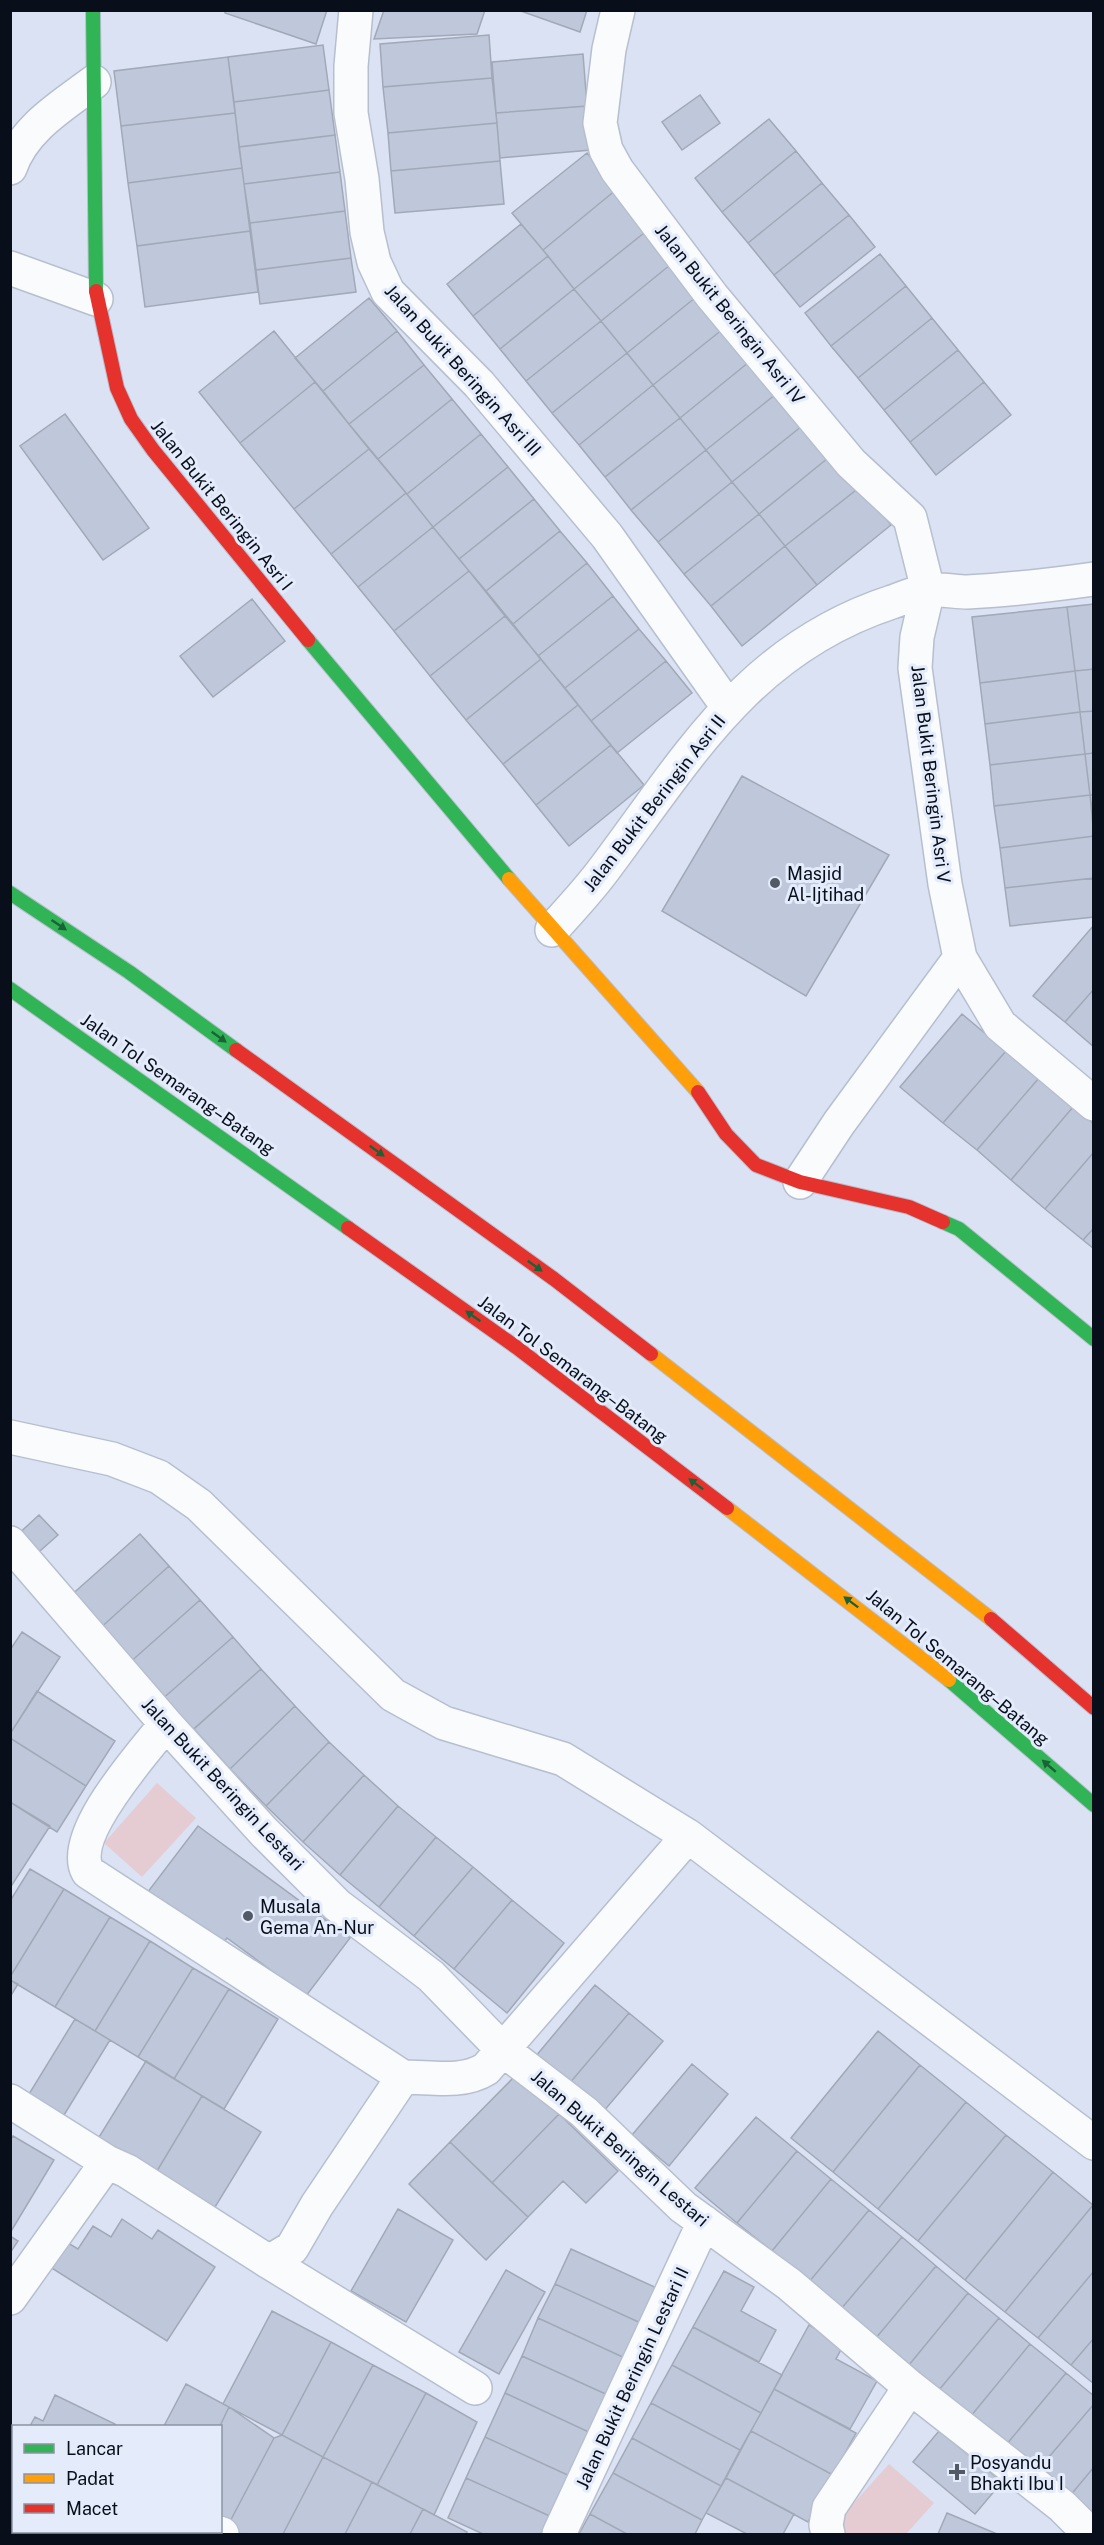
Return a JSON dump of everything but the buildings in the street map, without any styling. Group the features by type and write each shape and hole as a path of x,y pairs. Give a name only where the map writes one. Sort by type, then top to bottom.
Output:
{"main road":[{"name":"Jalan Bukit Beringin Asri I","path":"93,10 96,299 117,388 131,419 288,617 552,930 695,1088 726,1134 756,1165 800,1182 909,1207 959,1229 1094,1339"},
{"path":"10,893 138,979 554,1279 973,1603 1094,1708"},
{"name":"Jalan Tol Semarang–Batang","path":"10,989 526,1354 928,1661 1094,1805"}],"street":[{"name":"Jalan Bukit Beringin Asri III","path":"356,10 351,66 351,113 362,179 367,232 375,262 388,292 479,384 607,536 728,707"},
{"name":"Jalan Bukit Beringin Asri IV","path":"618,10 609,50 600,123 606,150 617,170 712,296 851,463 910,518 928,590"},
{"path":"10,168 28,136 49,116 94,82"},
{"path":"10,268 96,299"},
{"name":"Jalan Bukit Beringin Asri II","path":"552,930 601,873 678,766 728,707 770,667 831,627 861,612 928,590 964,592 1028,588 1094,579"},
{"name":"Jalan Bukit Beringin Asri V","path":"928,590 917,637 915,668 945,884 960,958 1000,1025 1094,1104"},
{"path":"800,1182 839,1123 960,958"},
{"path":"10,1437 112,1459 159,1477 199,1505 393,1695 444,1723 563,1759 688,1836 1094,2143"},
{"name":"Jalan Bukit Beringin Lestari","path":"10,1543 166,1724 264,1832 337,1905 431,1976 502,2049 584,2112 683,2207 789,2284 910,2387 1062,2506 1090,2535"},
{"path":"166,1724 118,1784 88,1836 84,1860 88,1872 403,2076 459,2078 474,2076 486,2069 688,1836"},
{"path":"270,2262 292,2248 317,2205 403,2076"},
{"path":"10,2101 107,2162 127,2171 475,2388"},
{"path":"10,2298 107,2162"},
{"name":"Jalan Bukit Beringin Lestari II","path":"559,2535 704,2222"},
{"path":"828,2535 826,2524 829,2508 910,2387"}],"shaded area":[{"path":"157,1783 196,1818 142,1877 104,1843"},
{"path":"889,2464 934,2503 906,2534 846,2534 835,2524"}],"traffic: fast":[{"path":"93,10 96,291"},
{"path":"308,640 509,879"},
{"path":"10,893 129,972 236,1050"},
{"path":"10,989 348,1228"},
{"path":"943,1222 959,1229 1094,1339"},
{"path":"949,1680 1094,1805"}],"traffic: slow":[{"path":"509,879 698,1092"},
{"path":"651,1354 991,1619"},
{"path":"727,1508 949,1680"}],"traffic: jam":[{"path":"96,291 117,388 131,419 153,450 308,640"},
{"path":"236,1050 554,1279 651,1354"},
{"path":"698,1092 726,1134 756,1165 800,1182 909,1207 943,1222"},
{"path":"348,1228 516,1347 727,1508"},
{"path":"991,1619 1094,1708"}],"place":[{"name":"Masjid Al-Ijtihad","path":"775,883"},
{"name":"Musala Gema An-Nur","path":"248,1916"},
{"name":"Posyandu Bhakti Ibu I","path":"957,2472"}]}
